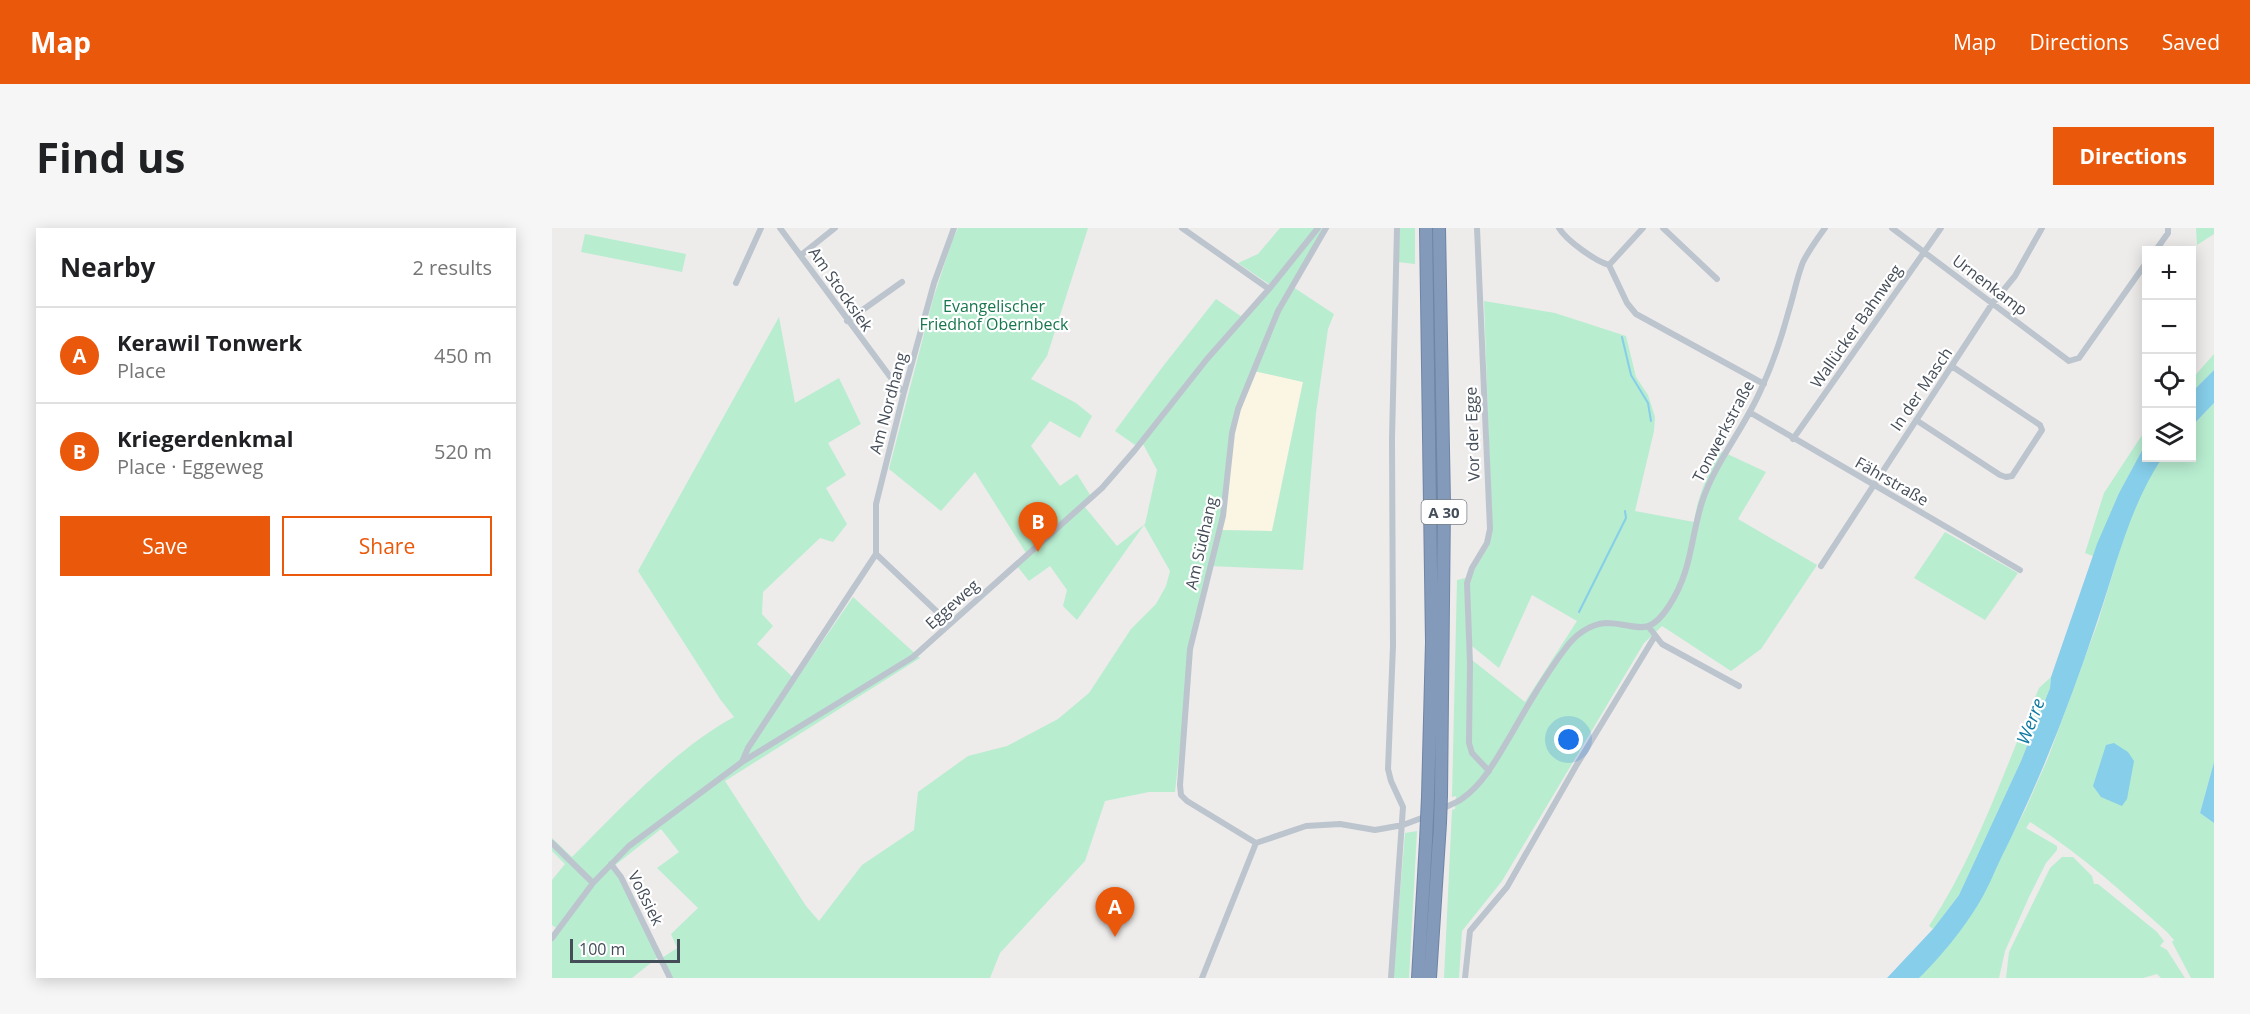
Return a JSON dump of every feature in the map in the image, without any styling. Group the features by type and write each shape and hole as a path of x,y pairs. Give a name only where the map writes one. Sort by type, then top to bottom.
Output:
{"highway":[{"name":"A 30","path":"1426,228 1435,796 1440,823 1430,978"},
{"name":"A 30","path":"1418,978 1426,841 1435,796 1444,504 1438,228"}],"street":[{"path":"736,283 761,228"},
{"name":"Am Stocksiek","path":"780,228 847,321 904,392"},
{"path":"801,255 835,228"},
{"name":"Am Nordhang","path":"876,554 876,504 934,283 954,228"},
{"path":"1182,228 1192,231 1269,289"},
{"name":"Eggeweg","path":"552,938 593,883 629,846 741,762 913,657 1102,488 1318,228"},
{"name":"Am Südhang","path":"1257,843 1187,801 1181,795 1190,649 1223,516 1232,433 1238,409 1278,312 1326,228"},
{"path":"1391,978 1403,825 1403,807 1388,769 1393,646 1392,439 1397,228"},
{"name":"Vor der Egge","path":"1477,228 1490,529 1487,543 1472,568 1467,583 1470,664 1469,743 1472,753 1489,771"},
{"path":"1559,228 1576,244 1602,263 1609,265 1627,303 1636,314 1764,384"},
{"path":"1609,265 1643,228"},
{"path":"1663,228 1717,279"},
{"name":"Tonwerkstraße","path":"1648,626 1659,619 1677,593 1690,558 1697,522 1707,489 1718,465 1751,413 1764,384 1788,314 1802,264 1825,228"},
{"name":"Urnenkamp","path":"1892,228 2066,360 2072,361 2079,358 2142,269"},
{"name":"Wallücker Bahnweg","path":"1793,439 1941,228"},
{"name":"In der Masch","path":"1821,566 1992,304 2015,276 2042,228"},
{"path":"2159,246 2168,233 2168,228"},
{"path":"847,321 902,282"},
{"path":"1917,420 2000,476 2012,476 2042,430 2040,425 1953,367"},
{"name":"Fährstraße","path":"1751,413 2020,570"},
{"path":"741,762 876,554 950,624"},
{"path":"1202,978 1257,843 1306,826 1340,824 1375,830 1403,825 1461,800 1489,771 1549,672 1573,640 1590,627 1607,623 1634,628 1648,626 1662,644 1739,686"},
{"path":"1465,978 1470,931 1507,887 1576,766 1655,636"},
{"path":"552,843 593,883"},
{"name":"Voßsiek","path":"611,864 621,877 670,978"}],"shaded area":[{"path":"1254,371 1303,382 1272,531 1220,530 1233,433"}],"green space":[{"name":"Evangelischer Friedhof Obernbeck","path":"958,228 1088,228 1047,356 1031,379 1076,403 1092,416 1080,438 1050,421 1031,446 1060,486 1077,474 1092,498 1084,506 1117,546 1145,524 1157,470 1142,442 1138,447 1115,431 1216,299 1245,319 1273,287 1238,263 1258,254 1280,228 1325,228 1278,311 1237,409 1220,530 1272,531 1303,382 1254,371 1279,312 1293,287 1334,314 1328,329 1316,413 1303,570 1210,566 1193,630 1175,792 1149,792 1105,801 1085,861 1000,953 990,978 673,978 662,958 677,948 671,934 698,908 657,868 679,852 661,829 614,866 662,954 632,978 552,978 552,933 556,928 552,925 552,880 565,864 552,851 552,838 572,857 669,763 712,730 734,717 720,699 638,571 779,317 795,403 839,378 861,424 828,443 846,475 826,488 847,524 833,542 820,538 763,592 762,614 773,626 757,644 796,680 853,597 920,658 725,781 806,906 819,921 862,865 914,830 918,792 968,756 1007,746 1058,719 1089,693 1131,629 1156,604 1166,586 1170,571 1144,525 1077,620 1063,606 1067,590 1050,566 1029,581 1017,566 1028,556 975,472 941,511 889,469 933,299"},
{"path":"1398,228 1415,228 1415,264 1397,262"},
{"path":"2196,228 2214,228 2214,234 2197,245"},
{"path":"585,234 686,254 682,272 581,252"},
{"path":"1484,301 1555,313 1626,336 1636,377 1648,395 1655,417 1654,431 1635,511 1694,522 1704,485 1721,451 1766,472 1738,519 1817,565 1761,649 1731,671 1662,626 1644,643 1502,881 1462,931 1459,978 1444,978 1452,810 1455,809 1456,796 1452,797 1457,580 1470,577 1489,545 1492,530","holes":["1532,595 1577,621 1525,702 1467,656 1467,642 1499,668"]},
{"path":"2214,354 2214,370 2196,388 2196,374"},
{"path":"2214,403 2214,762 2200,813 2214,823 2214,978 2191,978 2172,942 2174,940 2167,932 2118,888 2049,834 2030,822 2026,828 2057,846 2057,850 2046,863 2029,897 2005,951 1999,978 1919,978 2004,851 2026,808 2048,758 2098,622 2129,520 2148,479 2159,462 2196,462 2196,422"},
{"path":"2142,435 2142,450 2119,493 2093,556 2085,553 2104,493"},
{"path":"1945,532 2018,573 1985,620 1914,578"},
{"path":"2051,677 2050,688 2021,761 1959,895 1933,929 1929,926 1962,870 1976,840 2039,688"},
{"path":"1417,831 1409,978 1393,978 1405,833"},
{"path":"2062,857 2073,857 2092,876 2094,884 2098,884 2157,932 2164,941 2160,946 2167,950 2185,978 2161,978 2157,974 2143,978 2006,978 2009,952 2050,868"}],"water":[{"path":"2214,370 2214,403 2196,422 2196,408 2196,388"},
{"path":"2142,450 2142,462 2160,462 2140,497 2124,538 2087,651 2055,738 1986,890 1959,932 1919,978 1887,978 1933,929 1959,895 2021,761 2050,688 2051,677 2097,544 2119,493"},
{"path":"2114,743 2128,752 2134,761 2127,799 2122,806 2101,797 2093,786 2106,745"},
{"path":"2214,762 2214,823 2200,813"}],"waterway":[{"path":"1622,337 1631,375 1648,403 1651,421"},
{"path":"1579,612 1626,518 1625,511"}],"place":[{"name":"Kriegerdenkmal","path":"1038,552"},
{"name":"Kerawil Tonwerk","path":"1115,937"}],"water label":[{"name":"Werre","path":"2030,721"}]}
